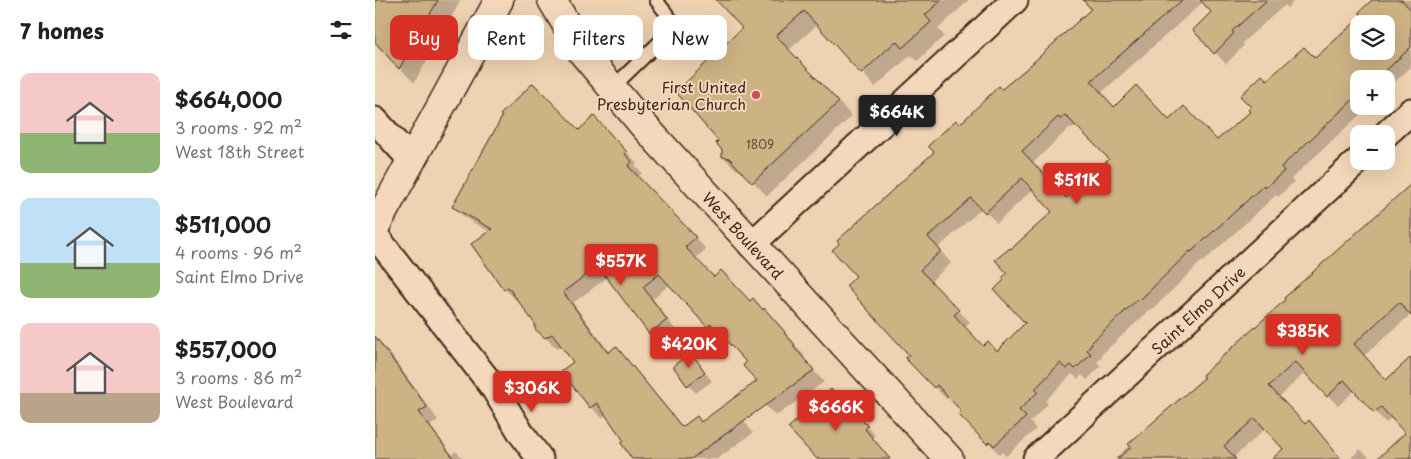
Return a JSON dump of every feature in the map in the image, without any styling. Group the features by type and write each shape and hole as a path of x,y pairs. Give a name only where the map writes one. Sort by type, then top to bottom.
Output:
{"street":[{"path":"375,227 499,0"},
{"name":"West Boulevard","path":"552,0 583,53 612,88 751,245 949,459"},
{"path":"751,245 1015,0"},
{"path":"1395,126 1411,111"},
{"path":"375,120 411,160"},
{"name":"Saint Elmo Drive","path":"1036,459 1350,168"},
{"path":"375,235 493,387 540,459"}],"lane":[{"path":"612,88 676,26 656,0"}],"building":[{"path":"375,0 438,0 430,15 390,15 390,59 375,42"},
{"path":"716,0 942,0 925,15 931,22 902,48 896,41 861,74 804,11 776,36 839,102 752,183 729,158 722,157 722,150 716,143 718,141 676,92 709,60 727,60 727,43 742,28"},
{"path":"1083,0 1182,0 1091,81 1114,107 1136,85 1169,120 1184,106 1217,140 1250,112 1248,110 1251,107 1240,96 1262,75 1267,80 1304,47 1315,58 1350,27 1350,60 1395,60 1395,15 1361,15 1359,12 1372,0 1402,0 1411,10 1411,47 1387,70 1350,70 1350,102 1281,167 1284,171 1266,187 1264,185 1091,343 1087,350 1091,354 1075,369 1071,365 1066,369 1060,363 1035,389 1038,392 1019,410 1026,417 994,446 990,441 987,444 958,414 961,411 937,385 934,388 905,358 909,355 846,286 856,276 832,250 839,244 837,241 934,152 928,146 956,120 960,124 999,86 1002,89 1091,9","holes":["1065,115 1109,159 1066,198 1022,151 1058,117 1060,119","1022,178 1052,212 1011,249 995,260 1007,273 1002,278 1004,280 994,290 1025,323 997,351 988,341 983,346 954,315 959,310 920,270 941,251 928,237 971,198 985,213"]},
{"path":"1200,0 1267,0 1232,31 1234,33 1214,54 1193,30 1211,12"},
{"path":"391,60 404,60 399,69"},
{"path":"533,83 579,130 594,116 627,152 625,154 632,162 628,166 696,237 685,247 714,277 721,270 750,301 753,298 763,310 764,308 814,370 691,459 632,459 621,443 624,441 597,403 590,408 561,371 573,362 552,334 545,338 535,329 535,324 508,287 504,290 471,244 492,229 452,207 502,117 500,115","holes":["598,266 649,334 667,320 643,287 659,274 707,327 711,324 746,362 743,366 757,381 701,422 697,416 682,427 616,346 608,353 563,292"]},
{"path":"1411,184 1411,316 1399,302 1354,344 1386,380 1411,357 1411,459 1377,459 1405,433 1381,407 1374,413 1344,380 1327,397 1295,362 1269,386 1305,424 1309,420 1341,459 1272,459 1283,449 1255,418 1224,446 1236,459 1117,459 1131,447 1128,444 1204,378 1202,375 1285,300 1284,298"},
{"path":"375,336 427,407 419,412 454,459 375,459"},
{"path":"691,352 705,372 687,386 673,366"},
{"path":"831,389 868,426 865,429 890,459 817,459 788,428"}],"place":[{"name":"First United Presbyterian Church","path":"756,95"}]}
